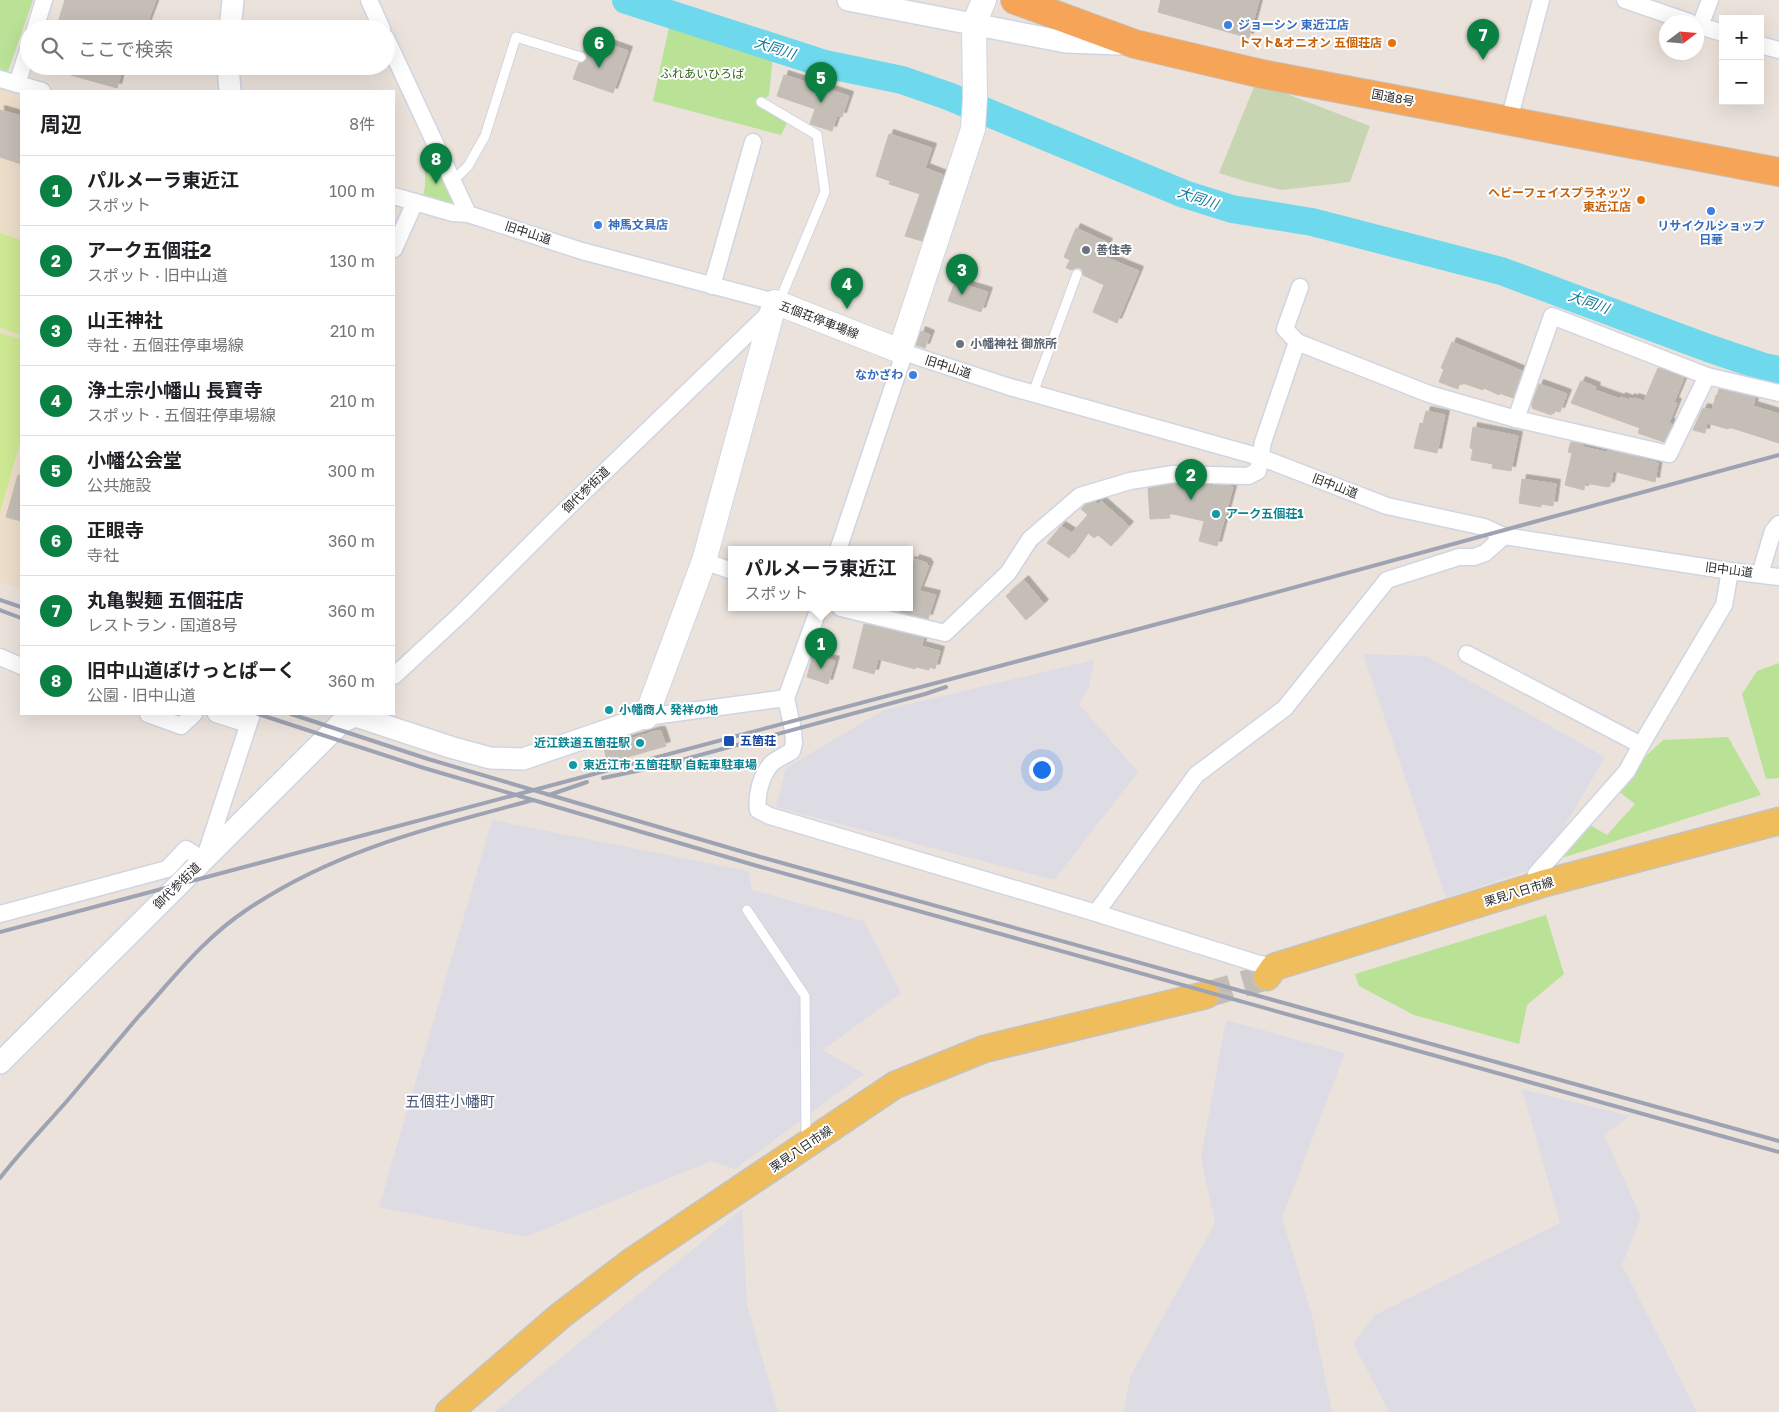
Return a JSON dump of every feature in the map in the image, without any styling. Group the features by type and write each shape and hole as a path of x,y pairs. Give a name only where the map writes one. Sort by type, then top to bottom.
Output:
{"highway":[{"name":"国道8号","path":"1014,0 1135,44 1262,74 1779,172"}],"main road":[{"path":"900,351 973,130 975,98 974,24 984,0"},
{"name":"五個荘停車場線","path":"646,717 704,561 775,302 900,351"},
{"name":"栗見八日市線","path":"1270,972 1534,887 1779,822"},
{"name":"栗見八日市線","path":"449,1412 560,1316 630,1262 807,1146 895,1085 984,1049 1206,995"}],"street":[{"path":"38,20 44,0"},
{"path":"231,20 233,0"},
{"path":"369,0 378,20"},
{"path":"848,0 1066,42 1135,44"},
{"path":"1508,120 1541,0"},
{"path":"1628,0 1668,15"},
{"path":"1701,15 1710,0"},
{"path":"1704,28 1719,32"},
{"path":"395,58 468,214"},
{"path":"17,84 20,75"},
{"path":"229,75 230,90"},
{"path":"0,78 38,90"},
{"path":"712,286 753,142"},
{"name":"旧中山道","path":"395,196 453,212 468,214 582,251 775,302"},
{"path":"395,247 415,202"},
{"path":"1300,286 1285,329 1298,342 1428,394 1516,418 1670,454 1707,376"},
{"name":"御代参街道","path":"395,675 462,613 554,521 760,322 775,302"},
{"path":"1516,418 1552,316 1707,376 1779,393"},
{"path":"854,611 945,633 1008,573 1030,540 1080,496 1130,481 1173,474 1248,476 1258,471 1263,442 1298,342"},
{"path":"839,546 902,360 900,351"},
{"name":"旧中山道","path":"900,351 961,372 1260,457 1387,506 1484,527 1504,536 1779,577"},
{"path":"1760,574 1773,531 1779,524"},
{"path":"1096,913 1196,775 1285,708 1387,580 1458,557 1474,557 1485,553 1504,536"},
{"path":"704,561 728,570"},
{"path":"1534,887 1536,874 1626,771 1724,605 1730,571"},
{"path":"818,611 786,698 793,730 794,743 792,751 772,763 764,775 757,800 758,810 770,816 1096,913 1256,963 1270,972"},
{"path":"1467,654 1641,745"},
{"path":"0,658 20,666"},
{"path":"357,715 490,758 523,759 646,717 786,698"},
{"path":"151,715 181,726 193,715"},
{"path":"0,914 168,869 186,849 204,860 250,719 223,715"},
{"name":"御代参街道","path":"0,1063 342,722 352,715"}],"lane":[{"path":"452,182 468,166 485,136 516,37 581,57"},
{"path":"761,102 817,135 825,192 782,294 775,302"},
{"path":"1033,393 1077,274"},
{"path":"746,910 804,996 807,1146"}],"shaded area":[{"path":"0,88 20,94 20,589 0,582"},
{"path":"1363,654 1426,656 1605,757 1541,866 1446,898"},
{"path":"1094,660 1089,688 1079,704 1138,772 1054,880 776,807 786,768 884,710"},
{"path":"492,820 748,871 752,890 864,921 901,993 823,1050 864,1074 735,1169 711,1161 525,1237 379,1207"},
{"path":"1226,1020 1345,1053 1282,1218 1312,1315 1332,1412 1123,1412 1131,1375 1215,1223 1201,1157"},
{"path":"1522,1089 1630,1116 1604,1135 1641,1217 1622,1265 1697,1412 1389,1412 1353,1343 1375,1315 1560,1223"},
{"path":"742,1209 747,1305 778,1412 495,1412"}],"green space":[{"path":"0,0 33,0 26,20 20,20 20,37 8,72 0,69"},
{"name":"ふれあいひろば","path":"670,23 773,55 769,95 758,105 787,123 781,135 653,101"},
{"path":"1256,82 1370,126 1350,182 1282,190 1219,173"},
{"path":"437,161 455,203 450,208 422,200 425,187 425,169"},
{"path":"0,233 20,240 20,335 0,328"},
{"path":"0,333 20,339 20,442 0,512"},
{"path":"1779,663 1779,778 1766,779 1742,694 1757,671"},
{"path":"1728,737 1761,795 1549,862 1583,821 1607,835 1635,804 1613,787 1663,740"},
{"path":"1546,915 1564,974 1527,1005 1519,1044 1414,1015 1359,986 1355,974"}],"building":[{"path":"65,0 156,0 148,20 59,20"},
{"name":"ジョーシン 東近江店","path":"1161,0 1259,0 1249,38 1158,12"},
{"path":"588,37 628,51 613,93 573,79 579,63 583,63 587,59 587,55 583,51"},
{"path":"71,75 121,75 117,88"},
{"path":"784,75 849,96 842,117 837,116 832,131 810,124 815,109 777,96"},
{"path":"0,110 20,116 20,164 0,157"},
{"path":"889,134 932,148 925,168 943,175 922,241 905,236 920,194 889,184 890,181 876,176"},
{"path":"1076,228 1108,243 1102,256 1139,271 1117,323 1093,312 1104,285 1083,275 1080,268 1072,270 1066,268 1070,260 1064,257"},
{"path":"955,282 988,292 981,312 948,301"},
{"path":"921,331 930,335 925,348 916,345"},
{"path":"1452,342 1522,371 1513,398 1460,382 1458,389 1439,382 1444,369 1441,368"},
{"path":"1658,368 1684,378 1674,402 1677,403 1669,423 1672,424 1664,442 1638,433 1640,428 1571,403 1581,381 1596,387 1595,390 1620,399 1621,397 1634,400 1634,398 1644,401"},
{"path":"1539,384 1567,394 1560,412 1555,411 1551,415 1532,408 1533,406 1531,405"},
{"path":"1719,389 1755,398 1753,406 1779,414 1779,443 1732,428 1728,429 1707,423 1705,433 1693,430 1703,408 1712,410"},
{"path":"1426,411 1445,415 1437,453 1414,448 1420,423 1423,424"},
{"path":"1473,427 1518,436 1511,471 1492,468 1493,464 1471,460 1473,449 1470,448"},
{"path":"1571,442 1583,445 1583,447 1616,452 1658,463 1655,482 1613,471 1610,486 1608,487 1585,483 1584,490 1565,485 1572,453 1568,452"},
{"path":"18,475 20,475 20,521 6,517"},
{"path":"1522,479 1556,484 1553,506 1541,504 1541,507 1519,503"},
{"path":"1174,484 1213,487 1213,485 1225,485 1233,487 1217,546 1199,541 1204,521 1169,513 1170,518 1150,519 1148,488"},
{"path":"1101,501 1129,526 1111,546 1098,535 1094,538 1087,532 1069,558 1047,543 1061,526 1072,533 1088,515 1081,509 1085,505 1095,502 1098,504"},
{"path":"915,559 927,563 929,566 919,591 936,595 928,619 898,611 913,611"},
{"path":"1024,580 1044,604 1026,620 1006,596"},
{"path":"864,624 924,638 921,646 940,651 935,669 929,667 929,670 916,667 915,669 878,659 874,674 853,668"},
{"path":"813,654 835,661 828,684 807,677"},
{"name":"近江鉄道五箇荘駅","path":"661,731 666,746 607,763 604,747"}],"waterway":[{"name":"大同川","path":"626,0 825,64 902,80 948,96 1184,194 1232,209 1312,222 1501,271 1708,348 1764,367 1779,370"}],"tunnel":[{"path":"1206,995 1267,977"}],"railway":[{"path":"0,932 1259,597 1779,455"},
{"path":"0,600 20,607"},
{"path":"0,610 20,618"},
{"path":"603,778 656,767 946,687"},
{"path":"261,715 424,768 754,865 1779,1152"},
{"path":"294,715 428,759 757,856 1779,1141"},
{"path":"549,795 587,782"},
{"path":"0,1178 188,961 215,934 245,911 279,890 348,856 420,831 533,800"}],"place":[{"name":"ジョーシン 東近江店","path":"1228,25"},
{"name":"トマト&オニオン 五個荘店","path":"1392,43"},
{"name":"丸亀製麺 五個荘店","path":"1483,60"},
{"name":"正眼寺","path":"599,68"},
{"name":"小幡公会堂","path":"821,103"},
{"name":"旧中山道ぽけっとぱーく","path":"436,184"},
{"name":"ヘビーフェイスプラネッツ 東近江店","path":"1641,200"},
{"name":"リサイクルショップ 日華","path":"1711,211"},
{"name":"神馬文具店","path":"598,225"},
{"name":"善住寺","path":"1086,250"},
{"name":"山王神社","path":"962,295"},
{"name":"浄土宗小幡山 長寶寺","path":"847,309"},
{"name":"小幡神社 御旅所","path":"960,344"},
{"name":"なかざわ","path":"913,375"},
{"name":"アーク五個荘2","path":"1191,500"},
{"name":"アーク五個荘1","path":"1216,514"},
{"name":"パルメーラ東近江","path":"821,669"},
{"name":"小幡商人 発祥の地","path":"609,710"},
{"name":"五箇荘","path":"729,741"},
{"name":"近江鉄道五箇荘駅","path":"640,743"},
{"name":"東近江市 五箇荘駅 自転車駐車場","path":"573,765"}],"district":[{"name":"五個荘小幡町","path":"450,1102"}]}
